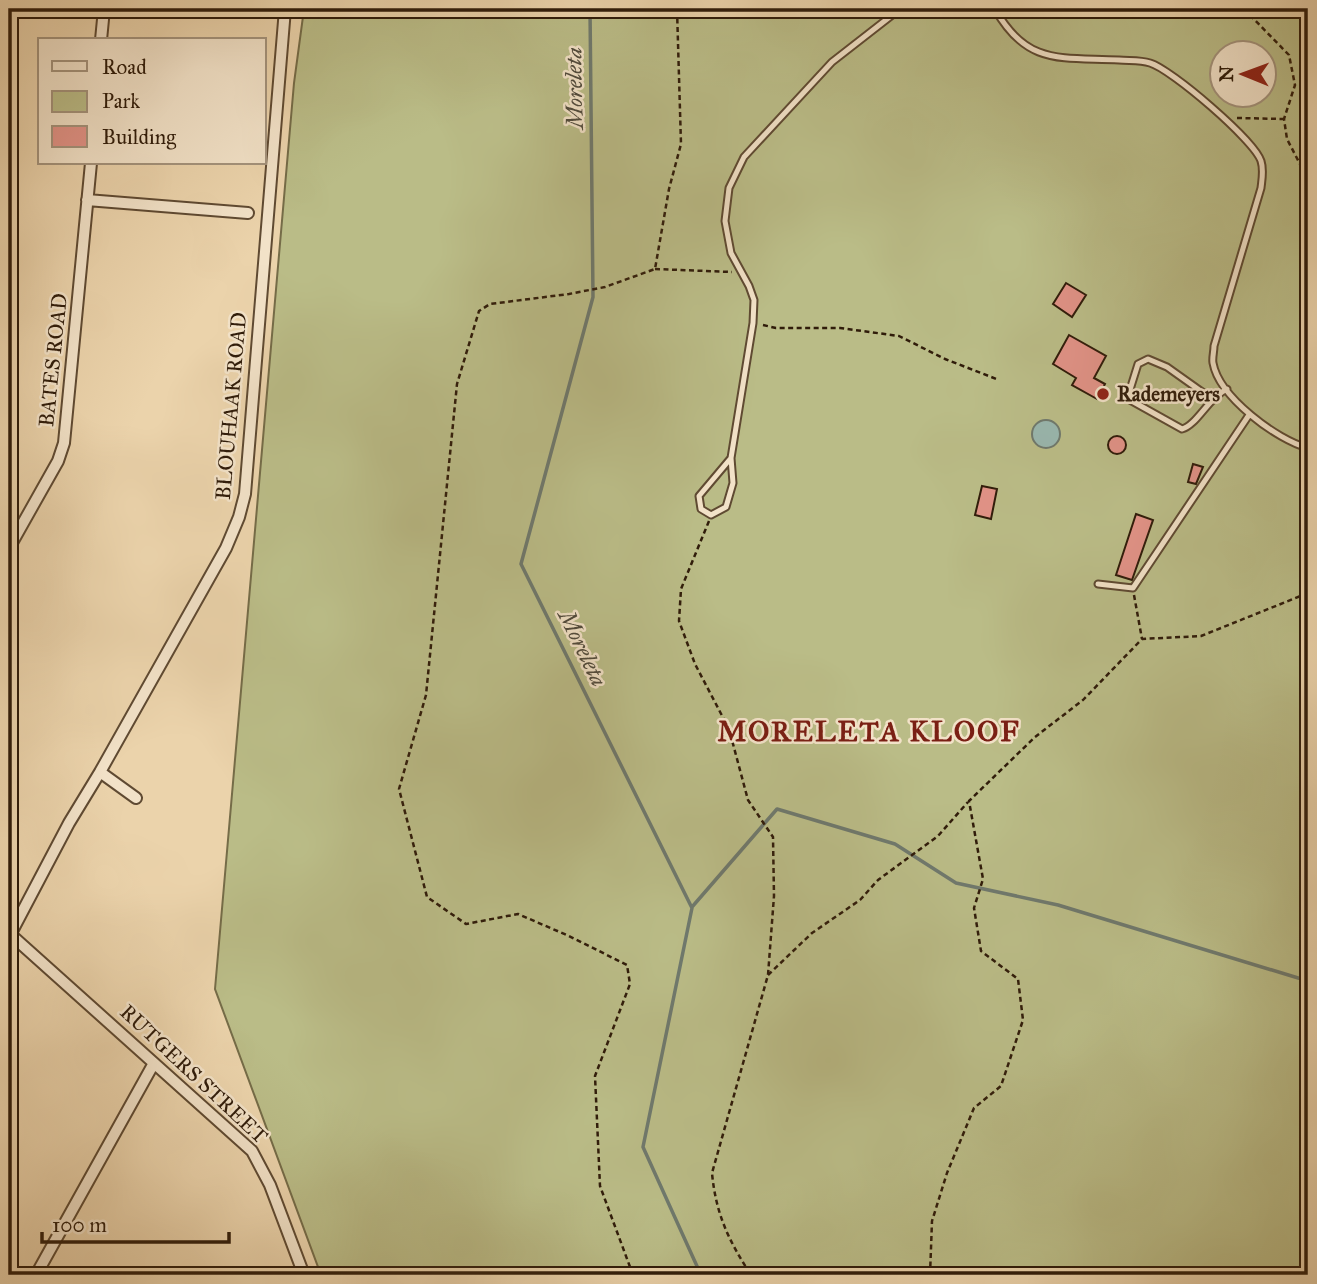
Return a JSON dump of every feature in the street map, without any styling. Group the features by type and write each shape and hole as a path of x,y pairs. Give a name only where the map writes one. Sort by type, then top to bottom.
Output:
{"street":[{"path":"101,38 104,9"},
{"name":"BLOUHAAK ROAD","path":"10,936 69,823 226,548 239,517 245,494 285,9"},
{"name":"BATES ROAD","path":"9,548 58,461 64,443 91,164"},
{"path":"87,200 248,212"},
{"path":"100,772 136,798"},
{"name":"RUTGERS STREET","path":"10,936 252,1151 260,1162 304,1275"},
{"path":"36,1275 154,1063"}],"lane":[{"path":"731,458 699,496 701,509 711,515 726,507 733,483 731,458 754,300 731,253 725,221 729,188 744,157 832,62 900,9"},
{"path":"995,9 1013,36 1042,54 1154,64 1223,117 1254,148 1261,161 1261,188 1214,346 1213,361 1217,375 1249,415 1279,436 1308,447"},
{"path":"1212,399 1167,367 1148,359 1138,364 1128,396 1130,400 1182,429 1190,426 1212,399 1227,389"},
{"path":"1098,584 1133,588 1249,415"}],"path":[{"path":"655,269 668,189 681,144 677,9"},
{"path":"1244,9 1289,55 1295,85 1284,119 1287,139 1301,166 1308,237"},
{"path":"1223,117 1284,119"},
{"path":"633,1275 600,1186 595,1076 630,984 627,965 519,914 466,924 427,897 399,789 426,695 457,384 479,312 490,304 605,287 655,269 740,272"},
{"path":"752,323 776,327 840,328 899,336 945,359 999,380"},
{"path":"711,515 681,589 679,621 695,664 729,729 748,800 773,837 774,896 768,975 712,1173 714,1195 730,1243 751,1275"},
{"path":"1133,588 1142,639"},
{"path":"768,975 812,933 860,900 878,880 938,836 969,801 1035,737 1083,701 1142,639 1201,636 1308,593"},
{"path":"930,1275 932,1221 947,1173 974,1108 1002,1086 1023,1020 1018,978 981,951 974,908 983,878 969,801"}],"green space":[{"path":"304,9 1308,9 1308,1275 321,1275 215,989 294,83"}],"water":[{"path":"1046,420 1056,424 1060,434 1056,444 1046,448 1036,444 1032,434 1036,424"}],"building":[{"path":"1066,283 1086,295 1072,317 1053,304"},
{"path":"1069,335 1106,356 1094,378 1105,384 1097,399 1072,385 1076,378 1053,364"},
{"path":"1117,436 1123,439 1126,445 1123,451 1117,454 1111,451 1108,445 1111,439"},
{"path":"1193,464 1203,467 1196,484 1188,482"},
{"path":"982,486 997,489 991,519 975,515"},
{"path":"1136,514 1153,520 1132,580 1116,575"}],"waterway":[{"name":"Moreleta","path":"590,9 593,297 521,564 692,908 643,1147 701,1275"},
{"path":"692,907 777,809 895,844 956,883 1058,905 1308,981"}],"place":[{"name":"Rademeyers","path":"1103,394"}],"district":[{"name":"MORELETA KLOOF","path":"869,731"}]}
